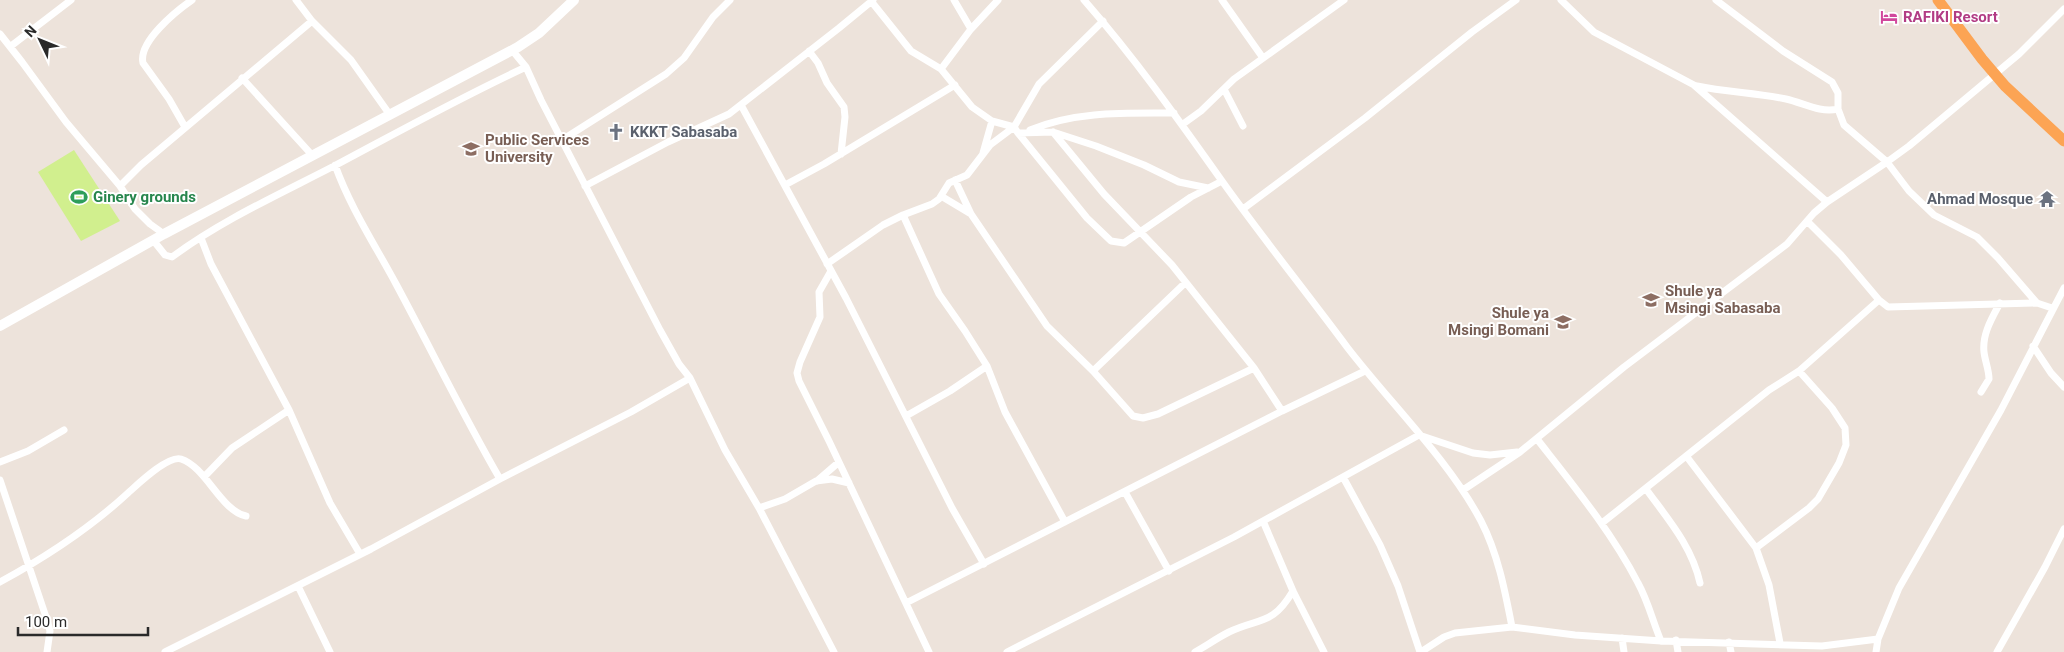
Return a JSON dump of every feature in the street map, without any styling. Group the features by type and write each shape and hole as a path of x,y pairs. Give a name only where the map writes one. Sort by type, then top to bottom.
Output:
{"highway":[{"path":"1938,0 1995,74 2024,105 2064,140"}],"main road":[{"path":"0,326 164,234 512,50 539,33 574,0"}],"street":[{"path":"11,46 72,0"},
{"path":"185,127 141,57 144,49 166,21 191,0"},
{"path":"296,0 312,21 351,60 390,115"},
{"path":"562,140 666,74 684,58 713,17 730,0"},
{"path":"585,186 668,142 729,114 872,0 911,51 941,69 965,101 992,121 1019,131 1053,132 1144,165 1179,182 1208,188"},
{"path":"954,0 971,29"},
{"path":"941,69 971,29 998,0"},
{"path":"1084,0 1183,124 1222,181 1365,371 1463,490 1495,552 1512,627"},
{"path":"1222,0 1263,58"},
{"path":"1183,124 1263,58 1344,0"},
{"path":"1243,209 1255,202 1365,118 1472,32 1516,0"},
{"path":"1561,0 1594,32 1694,85 1827,202"},
{"path":"1716,0 1784,51 1832,82 1838,93 1838,108 1844,125 1887,162 1915,198 1934,215 1977,237 1987,245 2037,303"},
{"path":"1463,490 1520,452 1624,367 1787,244 1827,202 1887,162 2019,54 2064,9"},
{"path":"120,186 141,165 242,78 312,21"},
{"path":"1019,131 1039,84 1102,21"},
{"path":"0,34 11,46 66,122 120,186 135,209 150,224 164,234"},
{"path":"512,50 526,67 541,100 660,330 679,364 690,378 725,450 759,508 834,652"},
{"path":"809,51 818,63 827,83 844,107 845,117 841,154"},
{"path":"153,240 169,257 335,165 526,67"},
{"path":"242,78 312,155"},
{"path":"785,185 841,154 954,85"},
{"path":"1694,85 1784,99 1823,110 1838,108"},
{"path":"1224,89 1243,126"},
{"path":"740,105 831,271 952,508 984,564"},
{"path":"827,264 883,225 932,204 941,196 945,188 955,180 967,175 990,145 1019,131 1065,118 1104,114 1174,113"},
{"path":"983,153 992,121"},
{"path":"1019,131 1088,218 1111,241 1124,243 1177,206 1222,181"},
{"path":"1053,132 1104,194 1172,265 1254,368 1282,411"},
{"path":"335,165 344,191 384,260 470,427 500,479"},
{"path":"955,180 971,214 1039,316 1093,371 1133,416 1143,418 1158,414 1254,368"},
{"path":"941,196 971,214"},
{"path":"903,215 939,294 961,324 987,366 1005,412 1065,522"},
{"path":"1807,221 1879,300 1888,307 2037,303 2052,308"},
{"path":"201,238 212,264 289,410 330,503 360,554"},
{"path":"831,271 819,292 820,317 800,362 797,373 798,381 839,462 929,652"},
{"path":"1093,371 1185,283"},
{"path":"1876,652 1878,639 1888,614 1911,566 2001,410 2064,288"},
{"path":"1602,523 1769,390 1799,371 1879,300"},
{"path":"1981,392 1989,379 1984,340 2000,303"},
{"path":"2034,346 2051,373 2064,387"},
{"path":"906,416 950,391 987,366"},
{"path":"906,603 1282,411 1365,371"},
{"path":"1756,548 1818,499 1839,463 1846,445 1845,428 1841,421 1799,371"},
{"path":"165,652 360,554 631,412 690,378"},
{"path":"204,477 232,448 289,410"},
{"path":"0,462 28,451 64,430"},
{"path":"1007,652 1169,571 1419,435 1473,453 1490,455 1520,452"},
{"path":"1537,438 1602,523 1640,585 1660,641"},
{"path":"1687,457 1756,548 1769,585 1780,643"},
{"path":"0,582 87,528 140,482 170,461 181,459 204,477 226,503 246,516"},
{"path":"759,508 785,499 816,481 839,462"},
{"path":"1343,477 1380,544 1398,586 1420,652 1444,637 1456,633 1512,627 1575,635 1660,641 1780,643 1822,646 1878,639"},
{"path":"0,480 47,620 50,631 47,652"},
{"path":"816,481 832,480 849,483"},
{"path":"1646,489 1688,548 1694,560 1700,582"},
{"path":"1125,492 1169,571"},
{"path":"1263,521 1293,591 1324,652"},
{"path":"1998,652 2064,529"},
{"path":"298,586 330,652"},
{"path":"1195,652 1227,633 1274,614 1283,607 1293,591"},
{"path":"1622,638 1624,652"},
{"path":"1676,640 1678,652"},
{"path":"1729,642 1731,652"},
{"path":"1022,644 1027,652"}],"green space":[{"name":"Ginery grounds","path":"74,150 120,221 81,241 38,172"}],"place":[{"name":"RAFIKI Resort","path":"1889,17"},
{"name":"KKKT Sabasaba","path":"616,132"},
{"name":"Public Services University","path":"471,149"},
{"name":"Ginery grounds","path":"79,197"},
{"name":"Ahmad Mosque","path":"2047,199"},
{"name":"Shule ya Msingi Sabasaba","path":"1651,300"},
{"name":"Shule ya Msingi Bomani","path":"1563,322"}]}
